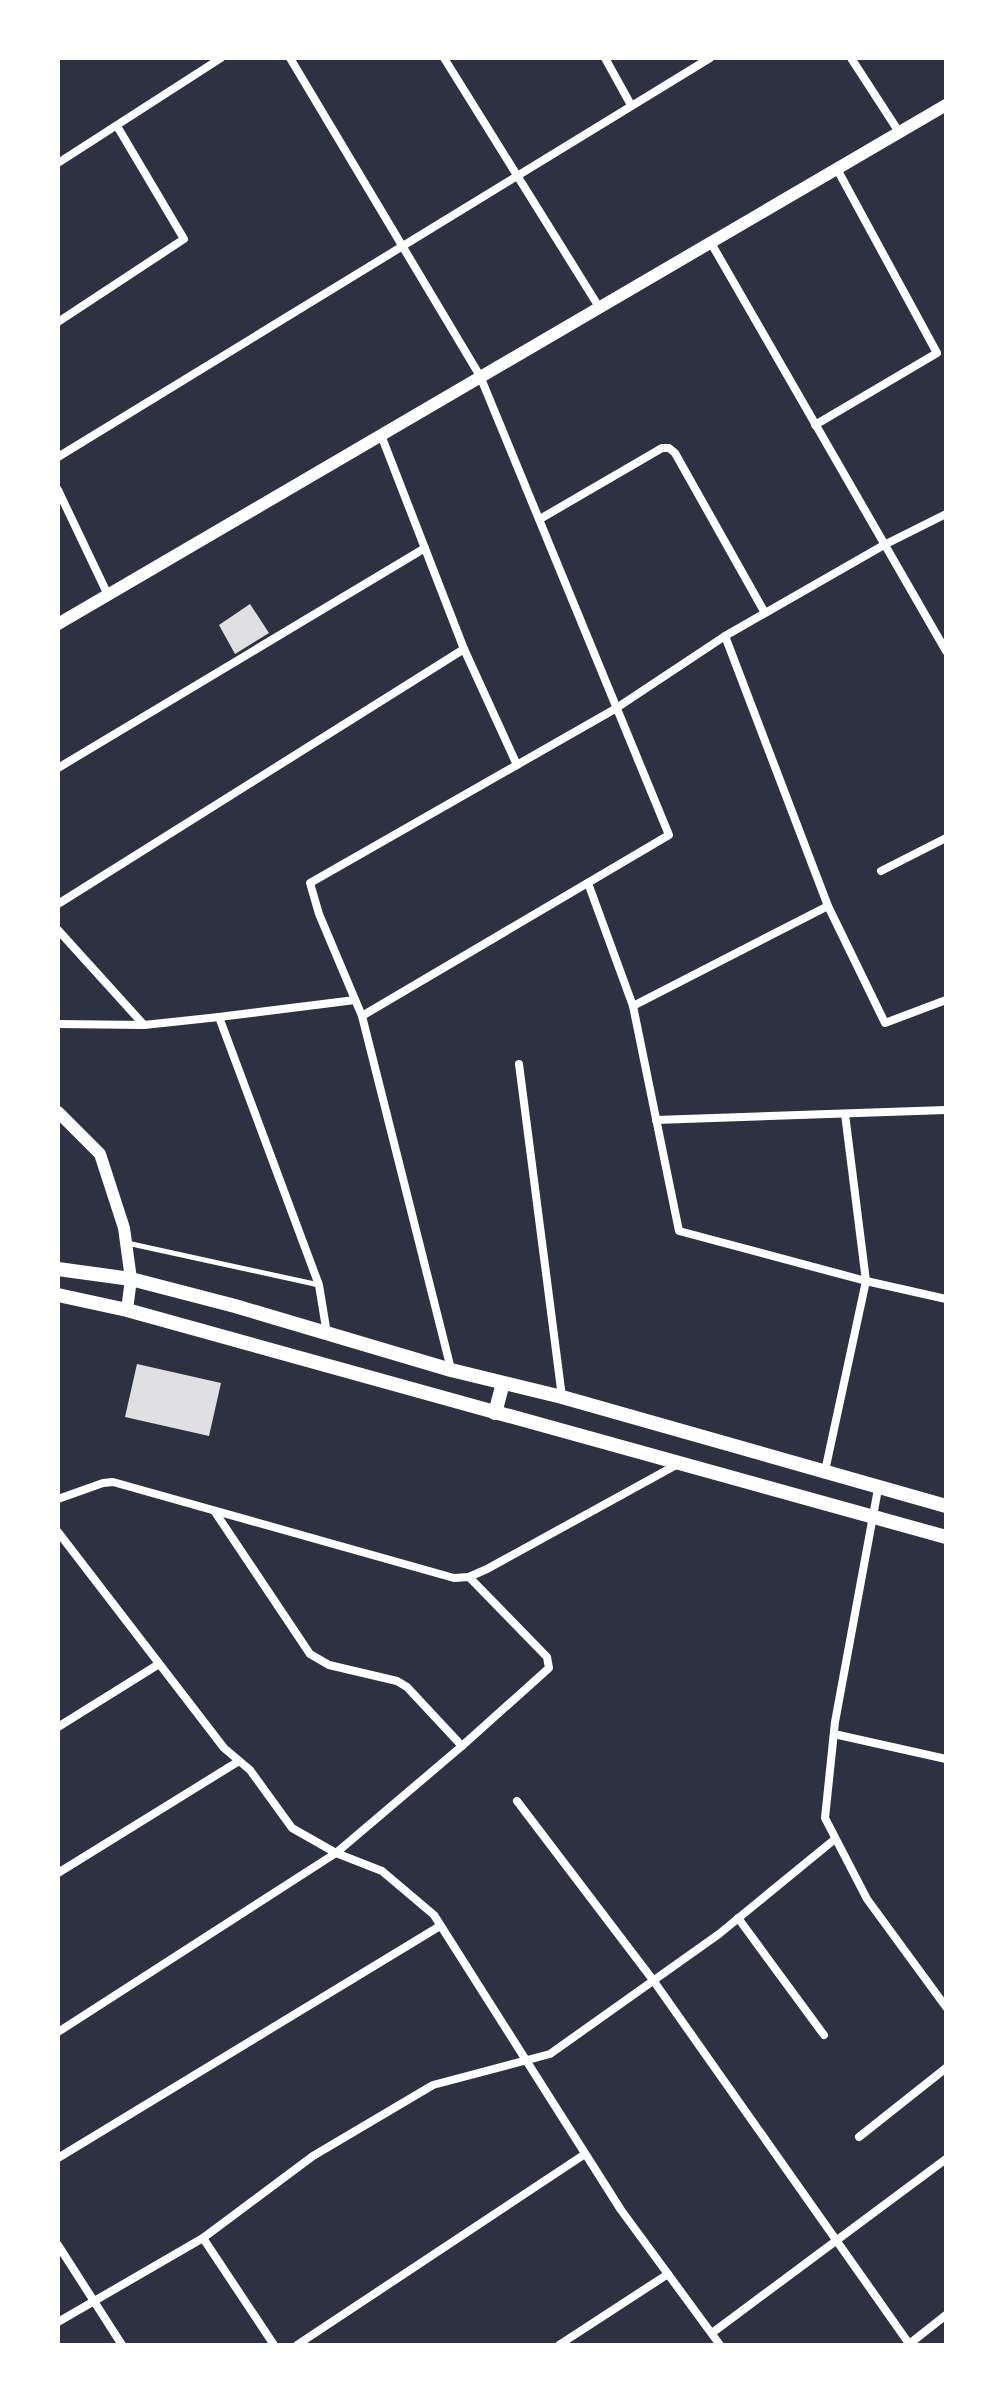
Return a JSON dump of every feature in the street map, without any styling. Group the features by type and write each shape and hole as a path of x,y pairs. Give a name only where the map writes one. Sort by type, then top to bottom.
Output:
{"main road":[{"path":"58,1269 131,1279 946,1506"},
{"path":"58,1295 127,1310 946,1537"},
{"path":"495,1413 503,1383"}],"street":[{"path":"58,163 221,58"},
{"path":"290,58 480,376 669,835 362,1016"},
{"path":"444,58 599,307"},
{"path":"605,58 631,105"},
{"path":"58,457 710,58"},
{"path":"851,58 899,132"},
{"path":"58,624 946,105"},
{"path":"58,322 184,239 117,126"},
{"path":"815,425 937,353 837,169"},
{"path":"711,243 946,651"},
{"path":"381,435 464,649 517,765"},
{"path":"540,519 662,448 669,448 675,453 765,613"},
{"path":"58,490 108,595"},
{"path":"451,1370 362,1016 319,914 310,883 615,709 725,636 884,545 946,514"},
{"path":"58,768 425,548"},
{"path":"725,636 828,906 885,1023 946,1000"},
{"path":"58,904 464,649"},
{"path":"881,871 946,838"},
{"path":"588,883 633,1006 679,1231 946,1299"},
{"path":"633,1006 828,906"},
{"path":"58,930 144,1025"},
{"path":"58,1024 144,1025 355,1000"},
{"path":"219,1017 319,1285 327,1334"},
{"path":"519,1064 562,1397"},
{"path":"656,1120 946,1110"},
{"path":"58,1112 100,1154 126,1243 131,1279 127,1310"},
{"path":"825,1471 866,1281 845,1114"},
{"path":"58,1499 108,1482 454,1578 469,1577 678,1464"},
{"path":"878,1489 834,1734 825,1818 867,1899 946,2007"},
{"path":"215,1511 310,1654 329,1665 397,1681 407,1687 462,1746"},
{"path":"58,1532 224,1748 250,1770 292,1828 336,1853 382,1871 434,1915 621,2210 720,2345"},
{"path":"58,2032 336,1853 549,1668 547,1657 469,1577"},
{"path":"58,1727 159,1664"},
{"path":"834,1734 946,1759"},
{"path":"58,1873 239,1761"},
{"path":"517,1801 653,1980 909,2345 946,2315"},
{"path":"58,2322 203,2238 313,2156 433,2085 550,2054 738,1918 835,1839"},
{"path":"738,1918 824,2035"},
{"path":"58,2158 440,1926"},
{"path":"859,2137 946,2068"},
{"path":"297,2345 585,2154"},
{"path":"712,2333 946,2159"},
{"path":"203,2238 274,2345"},
{"path":"58,2245 122,2345"},
{"path":"559,2345 668,2274"}],"lane":[{"path":"126,1243 319,1285"}],"building":[{"path":"250,604 269,633 235,654 219,625"},
{"path":"137,1364 221,1383 209,1436 125,1417"}]}
